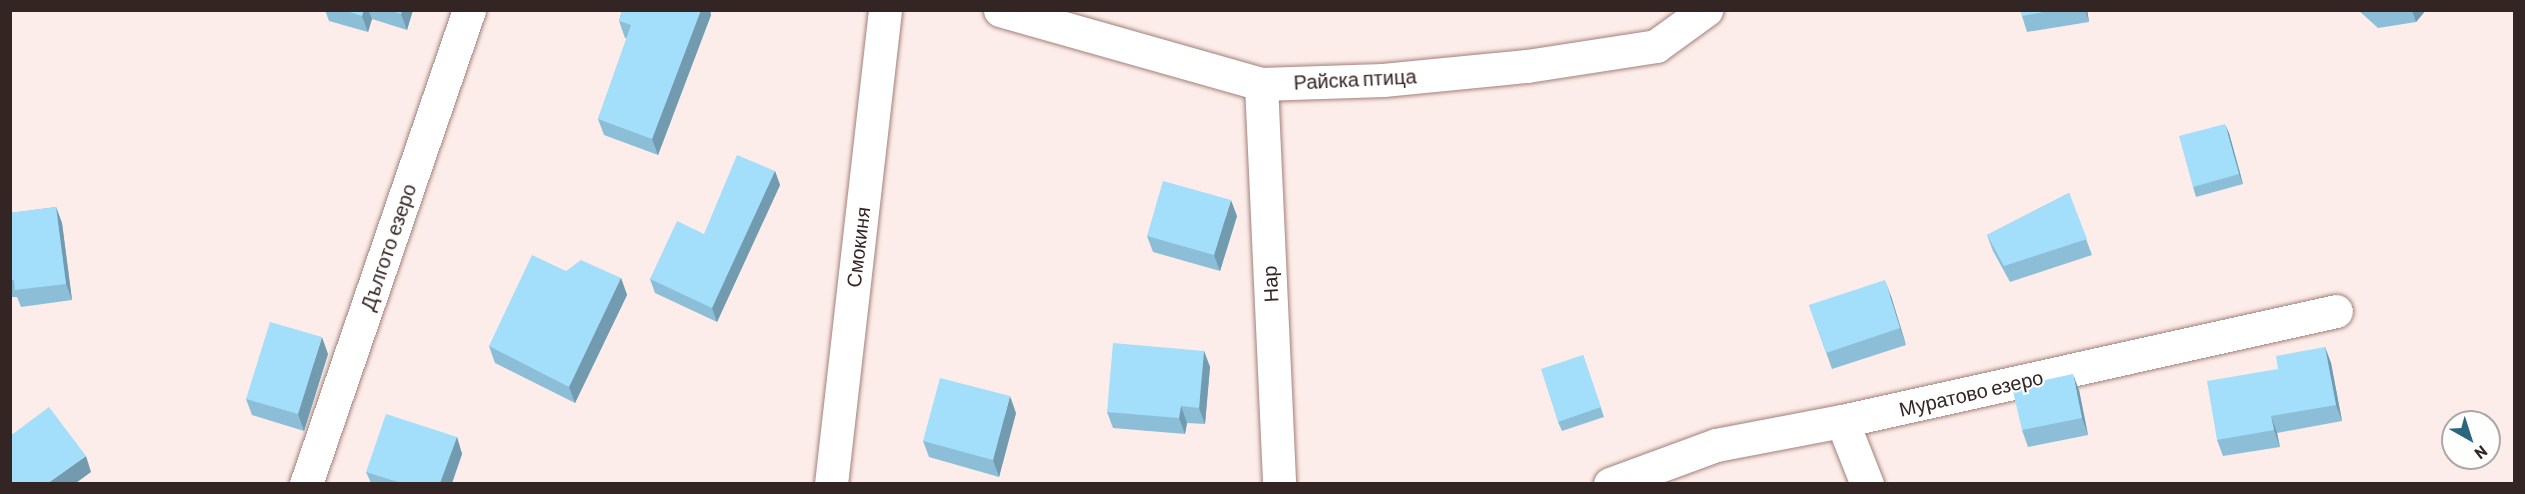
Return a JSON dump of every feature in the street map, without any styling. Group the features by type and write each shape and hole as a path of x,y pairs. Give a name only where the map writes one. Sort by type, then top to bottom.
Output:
{"street":[{"name":"Дългото езеро","path":"306,483 469,10"},
{"name":"Смокиня","path":"831,483 885,10"},
{"name":"Райска птица","path":"1000,10 1261,84 1394,79 1527,66 1656,46 1706,10"},
{"name":"Нар","path":"1261,84 1279,483"},
{"name":"Муратово езеро","path":"1610,483 1716,445 1842,421 2336,311"},
{"path":"1842,421 1867,483"}],"building":[{"path":"343,10 364,10 362,16"},
{"path":"390,10 402,10 401,14"},
{"path":"622,10 701,10 652,139 598,119 631,25 619,21"},
{"path":"2021,10 2055,10 2022,16"},
{"path":"2225,124 2239,174 2193,187 2179,136"},
{"path":"737,155 775,171 712,308 650,279 677,221 704,234"},
{"path":"1163,181 1231,200 1214,255 1147,236"},
{"path":"2069,193 2087,239 2004,266 1987,235"},
{"path":"56,207 66,284 15,290 14,280 10,280 10,213"},
{"path":"532,255 566,271 581,260 621,278 569,387 489,346"},
{"path":"1885,280 1900,328 1826,353 1809,305"},
{"path":"270,322 322,337 298,414 246,399"},
{"path":"1113,343 1204,351 1199,408 1181,406 1179,418 1107,412"},
{"path":"2325,347 2336,405 2271,416 2274,430 2217,440 2207,381 2278,369 2276,356"},
{"path":"1583,355 1601,407 1558,422 1541,369"},
{"path":"2073,374 2082,418 2022,430 2012,387"},
{"path":"940,378 1010,396 993,460 923,441"},
{"path":"49,407 86,456 48,483 12,483 10,481 10,436"},
{"path":"386,414 457,437 440,483 401,483 366,472"}]}
